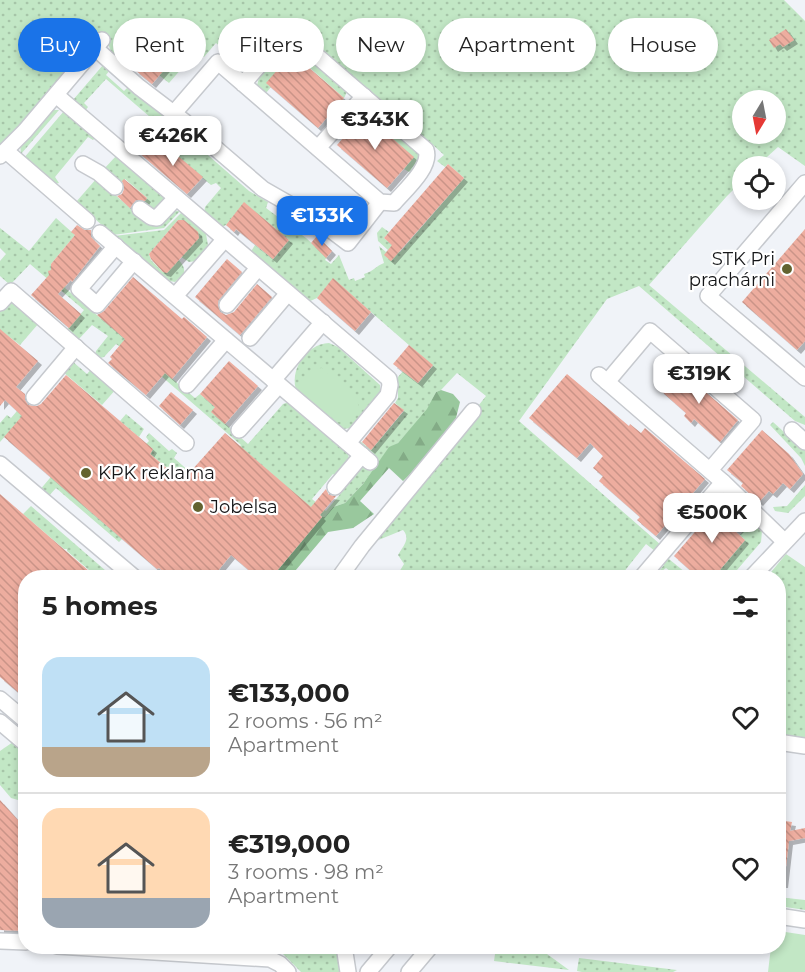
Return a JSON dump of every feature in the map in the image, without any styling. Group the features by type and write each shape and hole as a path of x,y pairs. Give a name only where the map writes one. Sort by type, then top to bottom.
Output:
{"street":[{"path":"174,113 218,62 243,84 318,148 380,202 394,203 425,166 428,155 426,150 295,38 290,36 281,40 243,84"},
{"path":"87,221 3,153 99,44 139,87 174,113 263,189 319,221 348,243 380,202"},
{"path":"56,95 176,198 224,236 247,250 258,268 389,379 388,395 348,443"},
{"path":"318,148 364,96"},
{"path":"83,164 99,173 115,187"},
{"path":"805,183 708,296 805,378"},
{"path":"140,209 151,218 157,218 176,198"},
{"path":"100,233 366,459 335,487"},
{"path":"175,296 224,236"},
{"path":"116,246 79,289 97,305 134,261"},
{"path":"227,305 258,268"},
{"path":"0,303 5,287 186,442"},
{"path":"250,338 288,293"},
{"path":"239,430 323,322"},
{"path":"710,470 753,420 650,331 603,379 710,470 784,541"},
{"path":"187,385 226,340"},
{"path":"34,397 76,347"},
{"path":"345,570 473,411"},
{"path":"792,430 805,442"},
{"path":"0,464 126,570"},
{"path":"648,570 723,482"},
{"path":"758,570 805,520"},
{"path":"0,699 18,714"},
{"path":"0,722 18,737"},
{"path":"786,743 805,746"},
{"path":"786,917 805,920"},
{"path":"0,941 18,942"},
{"path":"211,954 270,960 280,964 288,972"},
{"path":"345,954 348,972"},
{"path":"368,972 383,954"},
{"path":"409,972 424,954"}],"green space":[{"path":"0,0 784,0 805,21 805,166 778,147 768,156 732,156 732,191 649,285 805,417 805,425 795,421 639,286 607,299 519,421 661,545 655,551 646,544 625,570 400,570 404,564 398,555 406,536 403,530 376,541 375,537 486,396 457,373 441,390 436,392 428,409 398,443 389,448 363,484 345,503 333,507 325,517 322,517 243,449 202,497 150,454 153,449 146,444 149,441 146,437 149,433 169,451 172,449 177,453 174,458 206,486 241,445 153,369 116,344 104,357 97,359 96,351 108,336 92,325 78,340 65,332 84,310 30,264 10,285 0,276 0,261 6,254 0,248 0,228 29,251 56,218 75,235 51,264 54,270 49,273 66,285 65,288 195,398 200,394 215,407 212,412 248,444 283,404 289,402 347,450 350,462 338,478 333,474 312,499 326,511 347,486 343,482 359,467 373,470 377,462 359,442 371,450 404,411 395,403 398,398 398,377 403,371 418,383 433,366 333,279 317,298 308,302 250,253 255,245 273,259 289,240 244,203 226,225 219,228 204,214 205,207 221,188 216,183 211,185 159,141 150,151 141,153 128,142 150,117 106,79 84,103 88,107 85,111 73,100 97,72 101,72 103,65 110,70 106,75 124,91 129,86 249,191 268,202 266,208 306,238 327,257 325,260 331,264 339,255 349,280 354,278 355,281 365,277 364,274 384,263 379,246 386,252 388,250 378,241 377,233 382,227 389,232 384,238 400,252 464,178 448,164 445,167 437,161 444,155 432,144 427,144 344,72 426,72 426,18 336,18 336,65 324,55 324,18 218,18 218,45 216,43 206,55 206,18 113,18 113,58 107,40 101,38 101,18 18,18 18,72 66,72 0,149"},
{"path":"324,70 347,92 344,98 315,72"},
{"path":"162,72 179,72 169,83 159,75"},
{"path":"264,72 278,72 266,93 257,85"},
{"path":"49,110 59,110 21,154 20,144"},
{"path":"64,111 95,138 93,140 88,137 55,177 59,183 55,184 23,159"},
{"path":"372,111 419,150 420,159 413,172 404,169 413,157 367,116"},
{"path":"117,155 162,194 165,200 157,214 141,205 147,198 125,179 120,184 103,170"},
{"path":"97,178 134,212 180,211 164,228 113,235 76,202"},
{"path":"182,212 206,234 208,245 196,261 189,262 181,257 198,233 184,220 178,220 149,254 151,260 163,272 179,260 184,274 175,282 165,280 114,236 164,230"},
{"path":"9,302 13,302 39,323 20,345 0,330 0,309"},
{"path":"329,343 338,347 380,385 380,394 352,428 342,429 297,393 295,376 301,360 313,348"},
{"path":"72,361 87,374 93,367 117,388 102,405 63,372"},
{"path":"322,368 357,398 359,409 347,422 337,422 301,391 301,381 312,369"},
{"path":"441,390 453,394 460,402 454,426 443,435 429,456 403,481 389,468 360,501 374,514 353,528 328,532 296,570 278,570 322,517 325,517 333,507 345,503 363,484 389,447 398,443 427,409 436,392"},
{"path":"17,411 23,416 0,442 0,423 7,415 11,418"},
{"path":"126,414 144,429 139,437 120,421"},
{"path":"98,421 100,423 53,479 122,539 119,542 56,488 47,498 39,491"},
{"path":"773,422 805,451 805,466 801,458 770,425"},
{"path":"805,485 805,496 788,513 775,511 773,507 787,506"},
{"path":"31,506 105,570 89,570 67,549 64,549 23,514"},
{"path":"752,521 762,531 761,542 737,570 720,570 745,540 740,535"},
{"path":"786,554 805,567 805,738 786,735 786,570 773,570"},
{"path":"664,555 682,570 666,568 660,570 664,565 662,557"},
{"path":"13,742 18,747 18,800 11,798 0,785 0,751"},
{"path":"786,898 805,900 805,910 786,907"},
{"path":"786,932 805,935 805,972 768,972 770,954 786,954"},
{"path":"283,954 338,954 344,972 301,972"},
{"path":"495,954 547,954 569,970 494,961"},
{"path":"579,958 677,970 673,972 582,972 577,971"}],"building":[{"path":"786,29 794,40 783,47 780,44 774,48 769,40"},
{"path":"137,72 162,72 152,84"},
{"path":"276,72 314,72 344,98 318,128 266,83"},
{"path":"364,114 414,157 387,188 337,145"},
{"path":"159,140 203,177 187,194 137,151 150,151"},
{"path":"448,164 464,178 391,261 384,255 392,245 384,238"},
{"path":"124,179 147,198 145,201 136,200 130,208 117,196 122,194"},
{"path":"244,202 289,240 273,259 236,229 234,232 226,225"},
{"path":"178,220 184,220 198,232 199,238 167,273 163,272 149,254"},
{"path":"77,225 85,230 91,230 91,237 100,246 72,282 71,280 58,294 81,314 69,328 31,295 49,275 51,264 75,235 71,232"},
{"name":"STK Pri prachárni","path":"805,229 805,341 797,350 742,302"},
{"path":"317,236 332,251 326,258 311,243"},
{"path":"227,259 242,272 218,301 220,312 226,315 234,312 257,284 272,297 240,335 195,297"},
{"path":"133,277 207,337 172,379 165,373 146,395 108,363 112,359 110,357 125,339 97,315 104,311"},
{"path":"333,278 371,312 355,331 317,298"},
{"name":"Jobelsa","path":"0,329 38,361 16,387 25,394 28,405 41,404 66,375 153,449 150,454 182,481 225,433 311,507 326,489 329,495 336,496 320,515 322,517 278,570 249,570 231,555 219,570 157,569 4,437 22,416 5,400 0,406"},
{"path":"409,345 433,365 418,383 393,364"},
{"path":"229,361 258,386 225,424 211,412 215,407 200,394"},
{"path":"679,369 738,420 720,442 694,419 691,423 684,416 686,413 660,390"},
{"path":"567,374 629,426 630,424 641,433 645,428 705,479 656,536 637,520 640,517 599,481 603,476 593,468 603,456 590,443 577,458 529,418"},
{"path":"171,392 193,410 180,425 159,406"},
{"path":"394,403 404,410 371,450 362,442"},
{"path":"762,430 789,454 803,474 790,489 783,483 773,494 769,491 759,502 741,486 743,483 727,470"},
{"path":"0,494 88,570 18,570 18,692 0,677"},
{"path":"720,503 744,524 736,532 745,540 720,570 690,570 674,556"},
{"path":"0,800 18,820 18,931 0,930"},
{"path":"786,821 792,822 790,831 805,828 805,838 789,841 786,867"}],"place":[{"name":"STK Pri prachárni","path":"787,269"},
{"name":"KPK reklama","path":"86,473"},
{"name":"Jobelsa","path":"198,507"}]}
